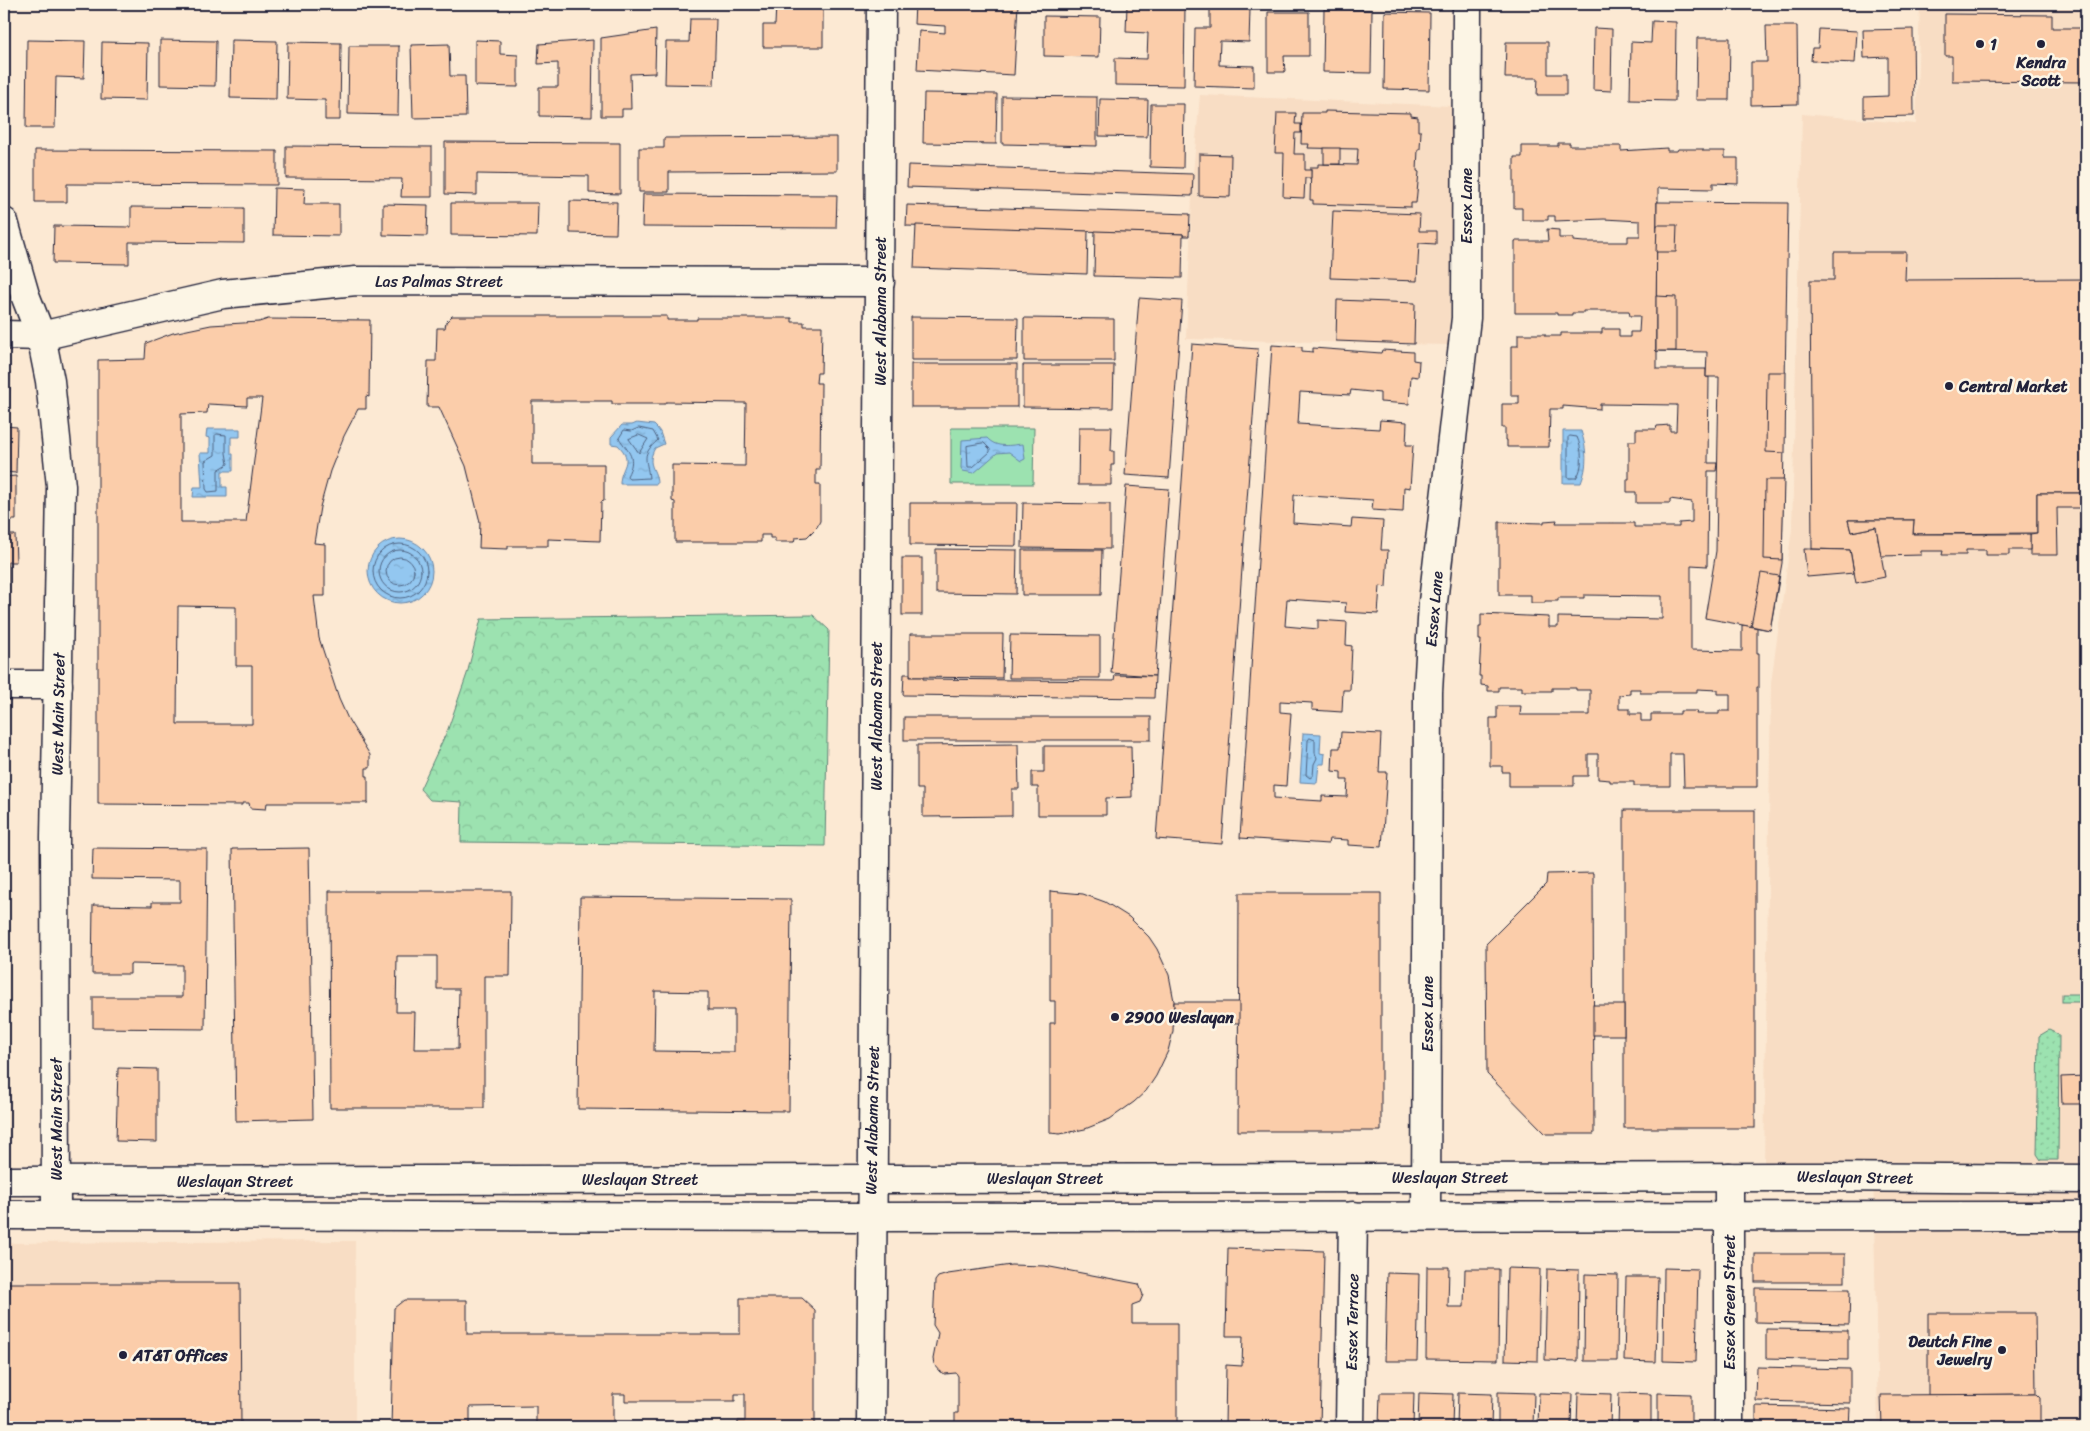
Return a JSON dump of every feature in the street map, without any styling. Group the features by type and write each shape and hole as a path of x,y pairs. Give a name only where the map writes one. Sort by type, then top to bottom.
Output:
{"street":[{"name":"West Alabama Street","path":"871,1427 881,4"},
{"name":"Essex Lane","path":"1426,1216 1428,692 1433,602 1466,318 1467,4"},
{"name":"West Main Street","path":"4,222 25,295 41,336 50,381 62,486 55,838 56,1214"},
{"name":"Las Palmas Street","path":"4,335 41,336 223,294 356,281 880,282"},
{"path":"4,685 58,685"},
{"name":"Weslayan Street","path":"4,1181 1729,1177 2086,1180"},
{"name":"Essex Green Street","path":"1729,1177 1729,1427"},
{"name":"Weslayan Street","path":"4,1215 872,1217 2086,1216"},
{"name":"Essex Terrace","path":"1350,1427 1353,1216"}],"shaded area":[{"path":"1920,4 2086,4 2086,1427 1878,1427 1873,1165 1764,1165 1771,683 1792,529 1802,114 1916,124"},
{"path":"1200,95 1453,106 1449,345 1186,339 1193,174"},
{"path":"355,1241 355,1427 4,1427 4,1243"}],"green space":[{"path":"951,428 1034,428 1033,484 951,484"},
{"path":"813,615 829,630 825,846 461,842 462,802 430,800 420,789 448,729 467,674 481,619"},
{"path":"2062,994 2086,994 2086,1002 2062,1002"},
{"path":"2049,1030 2059,1035 2058,1160 2041,1160 2037,1154 2039,1036"}],"water":[{"path":"637,423 654,425 660,432 664,444 655,448 651,459 657,484 620,484 626,460 623,451 618,445 611,444 611,437 622,425"},
{"path":"207,429 240,429 240,437 231,437 233,471 222,471 222,487 227,487 227,497 193,497 194,487 202,487 200,453 210,453 210,438 206,437"},
{"path":"1563,431 1581,431 1586,457 1581,483 1563,483"},
{"path":"987,438 999,445 1023,444 1025,459 1021,461 1009,452 997,453 974,473 963,471 961,468 962,440"},
{"path":"394,539 406,539 423,548 430,559 432,571 430,583 423,594 406,603 394,603 382,598 373,589 368,577 368,565 373,553 382,544"},
{"path":"1303,733 1321,734 1320,753 1325,754 1324,764 1319,764 1317,783 1300,782"}],"building":[{"path":"776,4 823,4 823,47 763,47 763,25 775,25"},
{"path":"915,4 1018,4 1014,75 917,70 919,31 945,33 945,26 914,24"},
{"path":"1127,5 1185,6 1184,86 1115,85 1115,58 1147,59 1148,33 1126,32"},
{"path":"1210,9 1250,9 1249,42 1220,41 1219,65 1254,66 1254,88 1194,86 1195,28 1210,28"},
{"path":"1324,9 1372,10 1371,73 1323,72"},
{"path":"1268,12 1309,12 1309,56 1284,56 1285,72 1268,72"},
{"path":"1385,12 1430,13 1429,90 1384,89"},
{"path":"1945,14 2052,15 2052,28 2086,28 2086,82 1952,81 1952,56 1945,56"},
{"path":"1044,16 1100,17 1099,57 1044,56"},
{"path":"690,19 716,19 714,85 665,84 666,42 689,42"},
{"path":"1652,21 1676,22 1675,101 1630,100 1631,42 1651,43"},
{"path":"1766,26 1797,26 1798,104 1751,105 1751,62 1767,62"},
{"path":"1594,28 1612,29 1611,91 1593,90"},
{"path":"1819,29 1857,31 1855,63 1811,61 1812,48 1818,48"},
{"path":"1913,29 1914,116 1864,117 1864,97 1888,96 1888,57 1864,58 1863,30"},
{"path":"656,30 655,73 630,74 631,109 622,109 622,116 601,116 601,38"},
{"path":"1697,38 1730,38 1729,100 1696,100"},
{"path":"27,40 85,41 84,78 56,77 55,128 26,128"},
{"path":"160,40 216,41 215,86 160,85"},
{"path":"231,40 277,41 276,99 230,98"},
{"path":"475,40 500,41 500,54 518,55 518,87 475,86"},
{"path":"593,40 592,117 539,116 539,87 558,87 558,63 538,64 539,44"},
{"path":"102,42 148,43 147,100 101,99"},
{"path":"288,42 341,43 340,120 325,120 325,100 287,99"},
{"path":"1506,42 1548,42 1548,74 1566,74 1566,95 1537,95 1538,78 1505,78"},
{"path":"449,44 450,76 465,76 466,117 413,118 411,45"},
{"path":"349,46 399,46 398,115 348,114"},
{"path":"924,93 997,94 996,144 923,143"},
{"path":"1002,96 1097,97 1097,146 1002,144"},
{"path":"1100,99 1148,100 1147,137 1099,136"},
{"path":"1151,104 1184,104 1183,168 1150,167"},
{"path":"1325,111 1411,113 1411,116 1418,117 1418,131 1421,131 1420,149 1418,149 1417,171 1419,172 1416,203 1411,203 1411,207 1313,204 1313,200 1310,200 1311,167 1318,167 1318,164 1357,165 1358,149 1308,148 1309,144 1301,144 1302,113 1325,113"},
{"path":"1277,113 1296,113 1295,124 1301,124 1301,133 1295,133 1294,154 1305,154 1305,170 1311,170 1311,178 1305,178 1304,198 1283,197 1284,153 1275,153"},
{"path":"837,137 837,171 669,172 669,192 639,192 639,148 664,148 664,138"},
{"path":"445,142 620,143 620,194 589,193 589,176 477,174 477,195 445,194"},
{"path":"1558,143 1570,143 1570,146 1621,146 1621,151 1667,148 1667,151 1703,149 1703,151 1725,151 1725,158 1738,158 1738,184 1713,183 1713,189 1658,188 1656,351 1657,369 1706,369 1706,377 1709,377 1708,463 1717,463 1716,471 1708,471 1707,566 1691,565 1691,650 1742,651 1742,625 1757,627 1759,687 1757,687 1757,787 1684,787 1683,754 1670,754 1670,786 1634,786 1634,782 1610,782 1610,780 1598,779 1598,754 1588,754 1588,776 1574,776 1574,786 1509,786 1509,772 1502,772 1502,766 1490,766 1490,718 1497,718 1497,706 1521,706 1520,715 1590,715 1590,690 1552,688 1552,691 1522,691 1522,687 1499,687 1499,691 1488,691 1488,686 1481,685 1481,676 1479,676 1481,640 1479,640 1479,627 1481,627 1481,614 1549,617 1549,627 1558,627 1558,617 1662,619 1662,596 1584,595 1584,598 1558,598 1558,601 1531,603 1531,595 1499,595 1499,522 1544,523 1544,521 1557,520 1556,523 1634,523 1634,527 1679,527 1679,523 1692,522 1692,502 1670,499 1670,503 1636,503 1636,492 1627,492 1629,441 1636,441 1636,429 1656,429 1657,426 1670,425 1670,431 1676,431 1677,405 1600,404 1600,409 1563,406 1563,409 1550,409 1549,447 1507,447 1505,428 1502,428 1502,404 1519,404 1519,396 1511,396 1511,346 1518,346 1518,334 1561,336 1561,333 1602,333 1602,329 1619,329 1619,337 1630,337 1630,332 1639,332 1640,316 1630,316 1629,311 1583,311 1583,313 1572,313 1572,315 1515,313 1515,241 1548,241 1547,229 1559,230 1559,238 1573,238 1573,241 1584,242 1628,242 1628,236 1640,236 1640,221 1604,219 1555,221 1555,216 1548,216 1548,220 1522,220 1522,208 1514,208 1514,157 1522,157 1522,146 1558,146","holes":["1630,689 1640,689 1640,693 1697,692 1697,689 1718,690 1718,694 1730,694 1730,711 1719,711 1719,714 1696,714 1697,711 1680,711 1680,714 1651,714 1651,721 1641,721 1641,714 1630,714 1630,709 1619,709 1619,695 1630,694"]},
{"path":"286,146 432,147 432,197 401,197 402,179 286,178"},
{"path":"1324,148 1340,148 1340,164 1324,164"},
{"path":"35,150 277,151 277,185 67,184 67,202 35,202"},
{"path":"1199,154 1231,155 1230,197 1199,196"},
{"path":"908,165 1193,174 1192,196 907,187"},
{"path":"274,188 305,189 304,204 339,204 339,236 273,235"},
{"path":"643,194 837,195 836,228 642,227"},
{"path":"570,201 617,202 616,234 570,233"},
{"path":"1657,202 1788,203 1782,563 1770,630 1705,618 1716,551 1719,377 1706,377 1707,352 1656,351"},
{"path":"451,203 538,203 537,236 451,235"},
{"path":"383,204 428,205 427,236 383,235"},
{"path":"907,205 1190,214 1189,236 1183,236 1183,234 906,226"},
{"path":"131,207 244,208 244,243 129,242 129,264 53,263 54,226 131,227"},
{"path":"1333,211 1420,214 1419,231 1436,231 1436,244 1419,243 1417,281 1330,278"},
{"path":"916,225 1088,231 1087,274 914,268"},
{"path":"1657,225 1677,225 1676,252 1656,252"},
{"path":"1095,231 1183,234 1182,278 1094,276"},
{"name":"Central Market","path":"1834,252 1906,252 1905,280 2086,279 2086,493 2037,493 2037,533 1913,534 1914,520 1848,520 1851,532 1876,527 1885,577 1856,583 1850,550 1812,549 1810,280 1834,280"},
{"path":"1656,296 1676,297 1676,351 1656,351"},
{"path":"1139,298 1182,301 1169,478 1125,475"},
{"path":"1337,300 1415,303 1414,344 1336,341"},
{"path":"452,316 667,316 667,320 697,320 697,318 792,318 792,322 804,322 804,326 822,326 821,373 817,373 816,383 821,383 820,470 816,470 816,484 820,484 820,521 817,527 807,537 795,538 794,542 775,542 775,538 770,538 770,535 761,535 761,542 675,542 675,502 672,501 672,465 745,466 746,403 666,402 665,404 612,404 612,401 532,401 532,464 604,464 604,501 601,502 600,541 548,539 548,546 508,546 508,549 479,548 480,522 466,466 439,407 427,407 428,361 436,361 437,328 445,328 446,322"},
{"path":"911,317 1018,318 1017,360 911,360"},
{"path":"1024,318 1114,319 1114,361 1024,361"},
{"path":"268,319 370,320 369,397 366,396 366,409 358,409 344,436 330,471 320,507 314,543 325,544 325,596 314,596 319,638 339,699 348,719 370,755 370,768 366,768 366,776 368,776 368,803 267,803 266,809 250,808 249,803 242,803 242,805 98,804 98,360 145,359 146,343 173,333 211,325 259,322","holes":["247,398 262,398 246,522 181,522 181,414 207,413 208,404 247,406","178,606 236,607 236,666 252,666 252,724 177,724"]},
{"path":"1192,344 1258,349 1222,844 1156,839"},
{"path":"1272,345 1302,347 1302,351 1313,352 1313,348 1381,353 1382,350 1413,352 1413,360 1419,361 1418,377 1411,376 1409,404 1380,402 1380,393 1351,390 1350,395 1300,392 1298,424 1379,429 1380,420 1407,422 1406,445 1413,445 1410,488 1404,487 1403,512 1372,510 1373,500 1294,495 1293,523 1351,527 1352,519 1383,521 1381,550 1388,550 1386,587 1380,586 1378,614 1345,612 1346,603 1287,599 1285,626 1318,629 1318,620 1347,622 1346,645 1352,646 1350,690 1343,690 1342,712 1312,710 1312,703 1280,701 1280,712 1291,713 1286,786 1274,785 1274,798 1322,801 1322,796 1347,797 1348,780 1341,780 1341,772 1332,771 1333,748 1340,748 1341,732 1381,734 1379,772 1387,772 1382,847 1348,845 1348,840 1329,839 1328,844 1240,838"},
{"path":"911,364 1017,364 1017,407 911,407"},
{"path":"1023,365 1114,365 1113,408 1023,407"},
{"path":"1767,372 1786,372 1785,453 1766,452"},
{"path":"4,374 10,374 9,415 4,415"},
{"path":"4,426 17,427 16,473 4,472"},
{"path":"1079,427 1112,427 1111,451 1114,451 1114,465 1111,465 1111,485 1078,485"},
{"path":"16,476 16,520 4,520 4,477"},
{"path":"1765,480 1784,480 1782,560 1764,559"},
{"path":"1126,486 1169,489 1155,676 1111,673"},
{"path":"2037,493 2086,493 2086,508 2057,508 2058,555 2030,555 2030,534 2037,533"},
{"path":"910,503 1017,503 1016,546 910,545"},
{"path":"1023,503 1110,504 1110,549 1022,548"},
{"path":"1848,520 1914,520 1913,534 2030,534 2030,550 2009,550 2009,555 1986,555 1986,550 1966,550 1966,555 1942,555 1943,551 1921,551 1921,555 1881,556 1876,527 1851,532"},
{"path":"4,535 15,535 16,562 8,562 8,622 4,622"},
{"path":"936,549 1017,550 1016,594 936,593"},
{"path":"1804,549 1850,550 1854,573 1807,577"},
{"path":"1022,550 1102,550 1101,595 1022,595"},
{"path":"902,558 922,558 922,615 902,615"},
{"path":"1761,573 1779,576 1770,630 1751,626"},
{"path":"910,634 1003,634 1002,678 910,677"},
{"path":"1010,635 1100,636 1100,678 1009,678"},
{"path":"904,674 910,674 910,677 923,677 923,679 1114,681 1115,675 1155,676 1154,698 903,695"},
{"path":"904,717 1151,717 1151,740 904,740"},
{"path":"1018,744 1019,789 1012,789 1012,816 923,817 923,789 917,789 917,745"},
{"path":"1044,746 1131,746 1132,797 1106,798 1106,815 1038,815 1038,787 1032,787 1032,772 1044,772"},
{"path":"1624,810 1755,810 1755,1128 1624,1128"},
{"path":"93,848 207,849 205,1029 93,1028 93,997 182,997 182,965 130,964 130,974 92,974 93,905 152,906 152,902 180,902 180,880 92,879"},
{"path":"309,848 313,1119 236,1121 232,849"},
{"path":"1593,873 1594,1134 1546,1134 1487,1074 1486,944 1546,884 1547,874"},
{"path":"329,891 511,891 510,976 484,976 484,1108 330,1108","holes":["397,956 437,956 437,989 459,989 458,1049 414,1049 415,1012 396,1012"]},
{"name":"2900 Weslayan","path":"1050,891 1083,894 1105,902 1129,917 1149,937 1157,949 1169,975 1174,1001 1173,1031 1168,1051 1156,1076 1146,1091 1110,1119 1085,1129 1060,1134 1050,1133 1050,1023 1055,1023 1055,1001 1050,1001"},
{"path":"1239,893 1381,893 1381,1131 1238,1131"},
{"path":"580,897 791,899 789,1111 578,1109","holes":["655,991 708,992 708,1010 734,1010 734,1052 654,1051"]},
{"path":"1174,1002 1239,1002 1239,1023 1174,1022"},
{"path":"1593,1005 1624,1005 1624,1035 1593,1035"},
{"path":"118,1068 157,1069 157,1142 116,1141"},
{"path":"2086,1076 2086,1104 2062,1104 2061,1077"},
{"path":"1228,1248 1324,1251 1320,1427 1225,1427 1226,1365 1242,1366 1243,1336 1226,1336"},
{"path":"1755,1254 1845,1254 1845,1282 1755,1282"},
{"path":"1011,1265 1045,1266 1139,1284 1143,1295 1140,1302 1132,1305 1132,1323 1177,1323 1177,1427 955,1427 955,1413 958,1413 958,1376 956,1373 945,1374 941,1372 934,1364 933,1359 938,1333 933,1325 935,1281 938,1277 948,1274"},
{"path":"1427,1267 1449,1267 1448,1307 1464,1307 1465,1269 1499,1269 1498,1360 1426,1359"},
{"path":"1507,1268 1540,1269 1538,1361 1505,1360"},
{"path":"1664,1268 1698,1269 1696,1362 1663,1361"},
{"path":"1547,1269 1579,1270 1578,1361 1545,1360"},
{"path":"1387,1273 1419,1274 1417,1361 1385,1361"},
{"path":"1585,1274 1618,1275 1617,1361 1584,1361"},
{"path":"1626,1277 1658,1277 1656,1362 1624,1361"},
{"name":"AT&T Offices","path":"5,1283 240,1283 241,1427 5,1427"},
{"path":"1755,1288 1850,1289 1849,1324 1755,1322"},
{"path":"740,1298 802,1298 815,1310 815,1427 738,1427 738,1421 745,1421 745,1394 735,1394 735,1401 625,1401 625,1394 613,1394 613,1427 536,1427 536,1406 470,1407 470,1427 391,1427 394,1308 404,1300 467,1300 467,1334 740,1334"},
{"path":"1928,1313 2035,1313 2036,1394 1928,1395"},
{"path":"1766,1329 1848,1330 1848,1360 1766,1358"},
{"path":"1757,1367 1850,1369 1850,1403 1756,1401"},
{"path":"1498,1392 1534,1393 1533,1427 1498,1427"},
{"path":"1380,1393 1414,1393 1413,1427 1379,1427"},
{"path":"1419,1393 1453,1394 1452,1427 1418,1427"},
{"path":"1458,1393 1492,1394 1491,1427 1457,1427"},
{"path":"1539,1393 1572,1394 1571,1427 1538,1427"},
{"path":"1578,1393 1611,1394 1610,1427 1577,1427"},
{"path":"1619,1393 1651,1394 1651,1427 1618,1427"},
{"path":"1658,1393 1691,1394 1691,1427 1658,1427"},
{"path":"2036,1394 2040,1398 2040,1427 1882,1427 1881,1395"},
{"path":"1756,1406 1850,1408 1849,1427 1756,1427"}],"place":[{"name":"1","path":"1980,44"},
{"name":"Kendra Scott","path":"2041,44"},
{"name":"Central Market","path":"1949,386"},
{"name":"2900 Weslayan","path":"1115,1017"},
{"name":"Deutch Fine Jewelry","path":"2002,1350"},
{"name":"AT&T Offices","path":"123,1355"}]}
